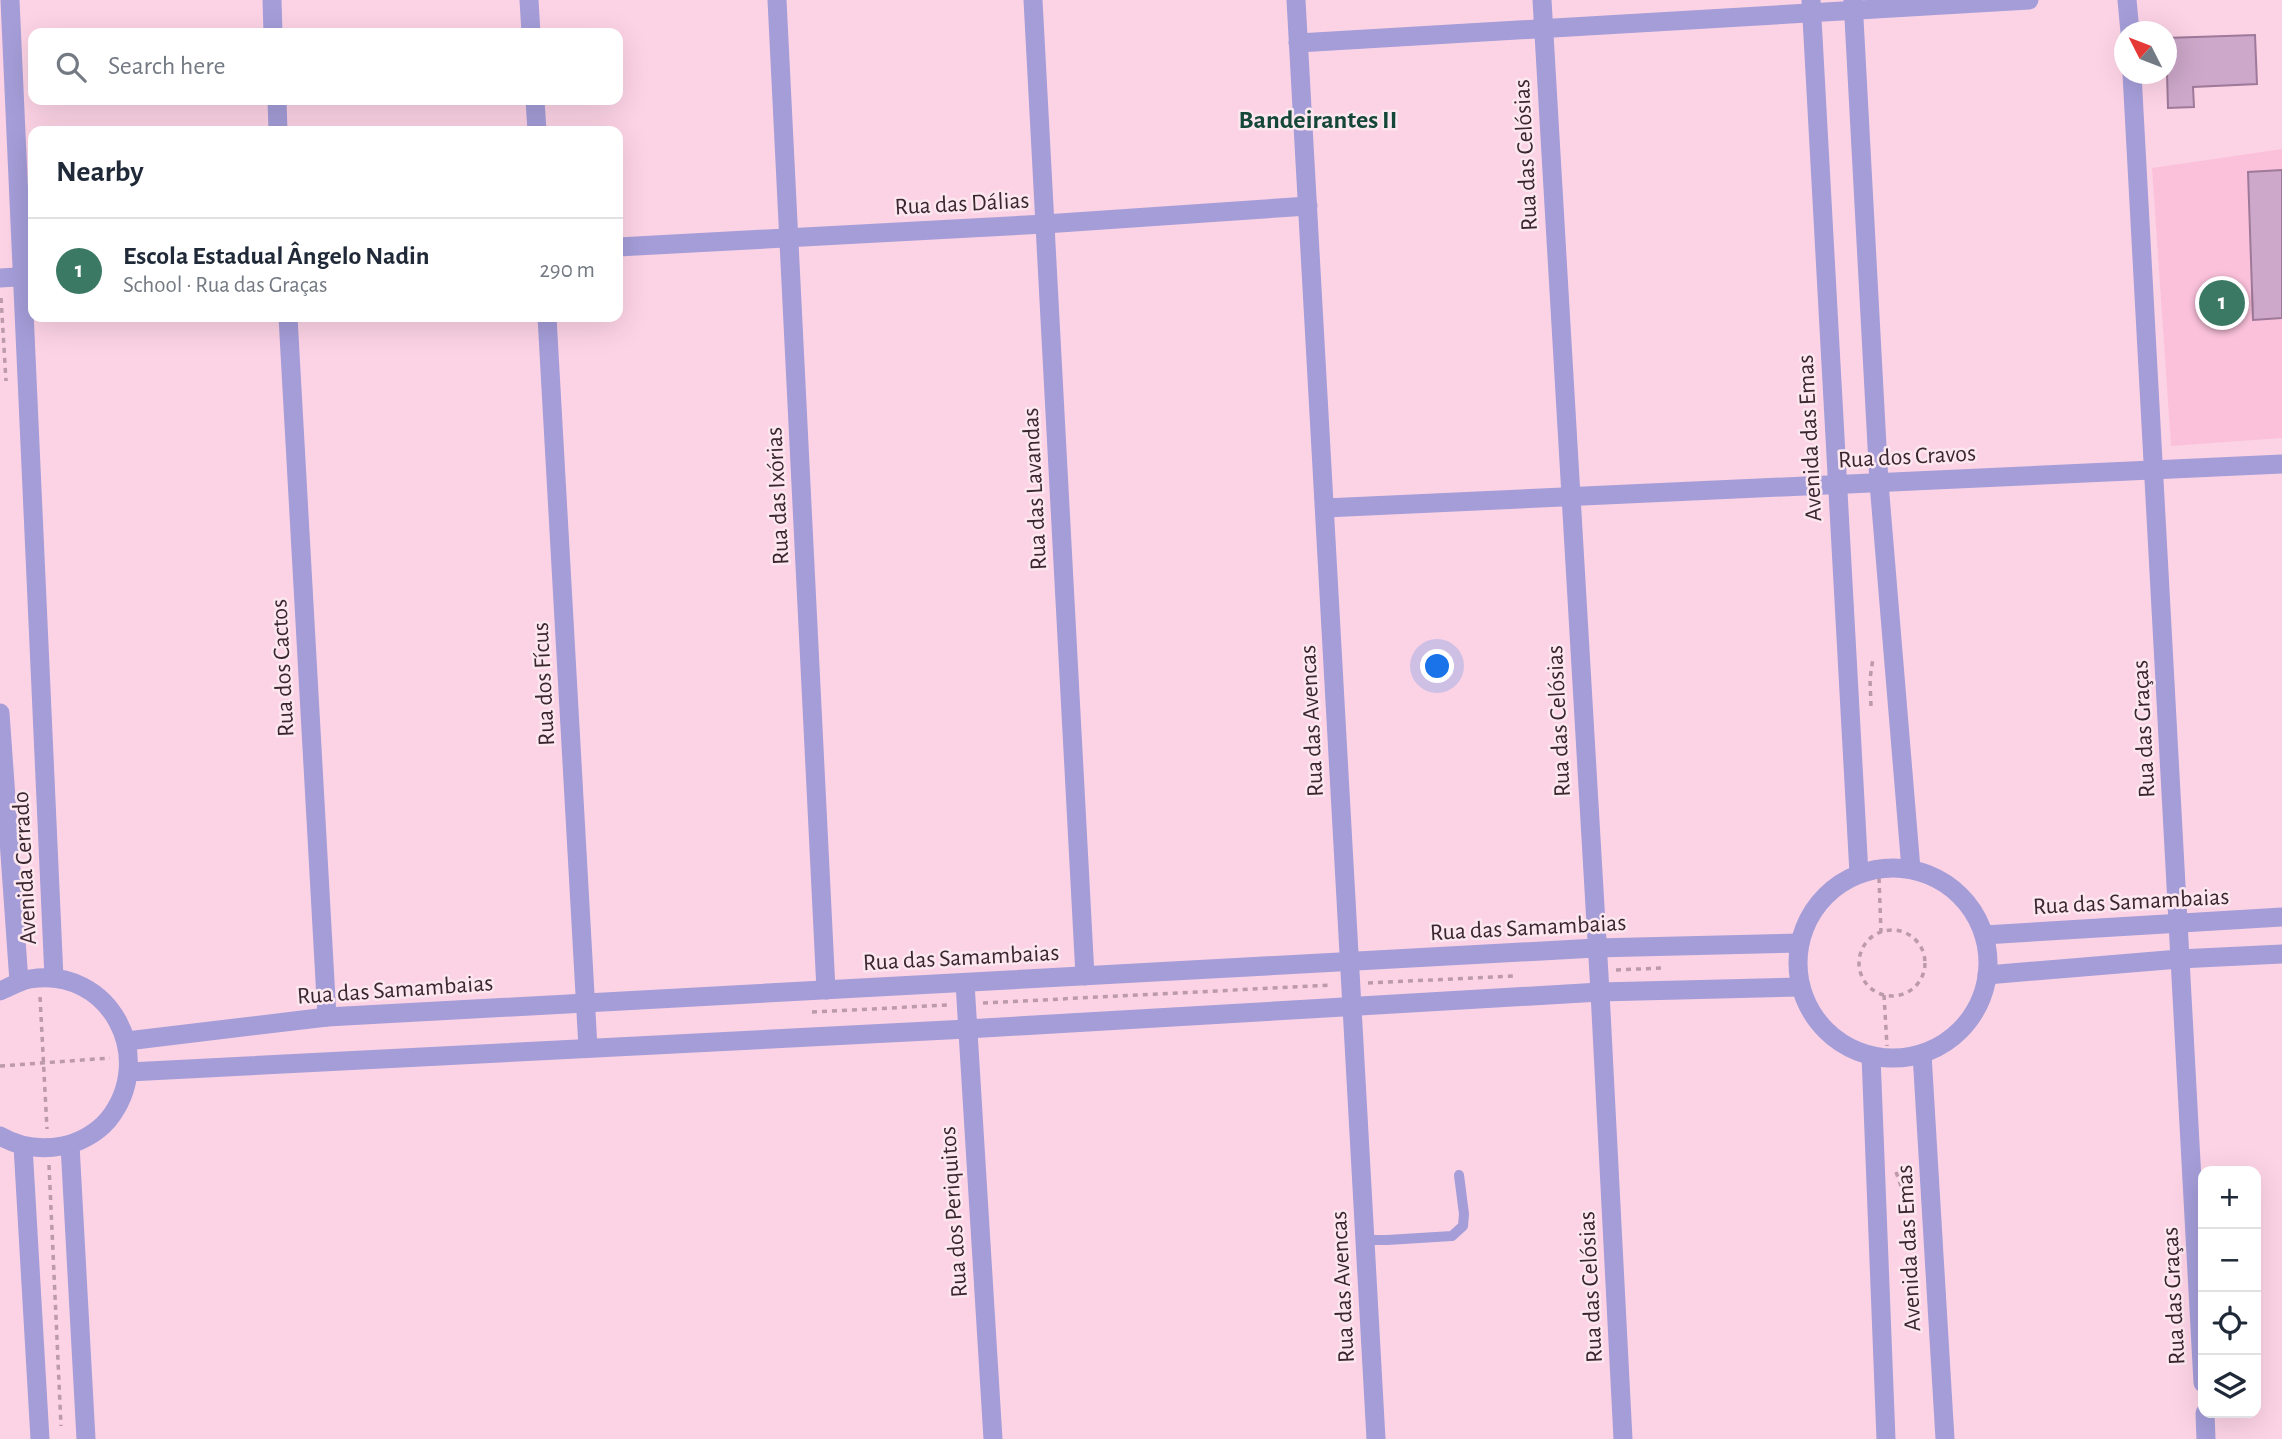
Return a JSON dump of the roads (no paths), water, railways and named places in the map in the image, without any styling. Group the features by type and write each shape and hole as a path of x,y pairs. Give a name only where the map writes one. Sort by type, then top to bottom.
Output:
{"street":[{"name":"Avenida Cerrado","path":"10,0 28,302"},
{"path":"272,0 273,28"},
{"path":"529,0 531,28"},
{"name":"Rua das Ixórias","path":"777,0 826,990"},
{"name":"Rua das Lavandas","path":"1033,0 1085,976"},
{"name":"Rua das Avencas","path":"1296,0 1376,1439"},
{"name":"Rua das Celósias","path":"1542,0 1600,992 1623,1439"},
{"path":"1298,43 1543,29 1811,7 2029,0"},
{"path":"2127,0 2129,21"},
{"path":"1853,5 1879,483 1911,869"},
{"name":"Avenida das Emas","path":"1811,7 1859,874"},
{"name":"Rua das Graças","path":"2133,84 2201,1355"},
{"path":"277,105 278,126"},
{"path":"535,105 537,126"},
{"name":"Rua das Dálias","path":"623,247 1045,224 1308,206"},
{"path":"0,278 27,276"},
{"name":"Avenida Cerrado","path":"29,322 54,978"},
{"name":"Rua dos Cactos","path":"288,322 327,1017"},
{"name":"Rua dos Fícus","path":"547,322 588,1048"},
{"name":"Rua dos Cravos","path":"1325,508 2282,464"},
{"name":"Avenida Cerrado","path":"0,713 19,982"},
{"path":"1878,869 1911,869 1931,876 1956,892 1976,916 1984,935 1988,960 1982,996 1972,1015 1958,1032 1941,1045 1922,1054 1880,1057 1854,1051 1826,1031 1810,1011 1800,986 1800,943 1815,909 1828,894 1843,883 1859,874 1878,869"},
{"name":"Rua das Samambaias","path":"1984,935 2282,917"},
{"name":"Rua das Samambaias","path":"129,1057 327,1017 1596,948 1800,943"},
{"path":"1987,975 2179,959 2282,954"},
{"path":"0,991 19,982 54,978 79,985 100,999 117,1018 129,1057 125,1091 110,1117 88,1137 49,1149 23,1146 0,1136"},
{"name":"Rua dos Periquitos","path":"965,983 993,1439"},
{"path":"129,1057 588,1048 1600,992 1800,986"},
{"name":"Avenida das Emas","path":"1922,1054 1945,1439"},
{"name":"Avenida das Emas","path":"1880,1057 1886,1439"},
{"path":"69,1145 86,1439"},
{"path":"23,1146 40,1439"},
{"path":"2205,1418 2206,1439"}],"lane":[{"path":"1365,1240 1452,1236 1463,1226 1459,1175"}],"place":[{"name":"Escola Estadual Ângelo Nadin","path":"2222,303"}],"district":[{"name":"Bandeirantes II","path":"1318,120"}]}
